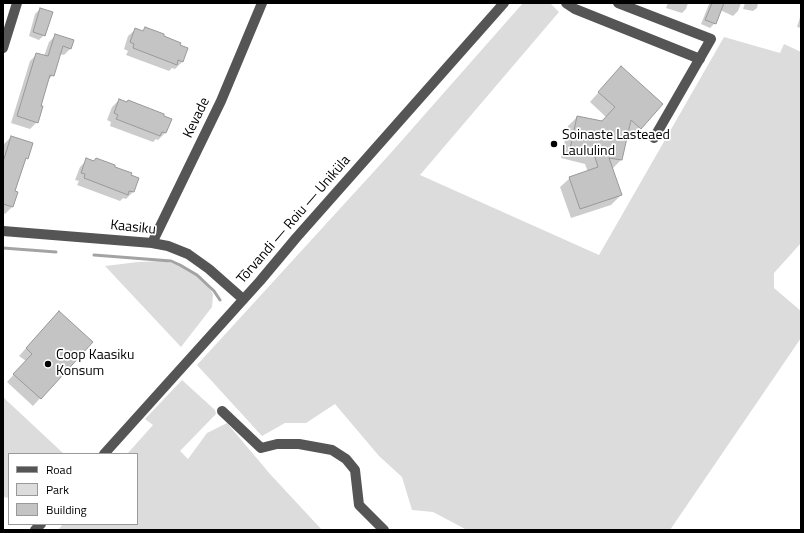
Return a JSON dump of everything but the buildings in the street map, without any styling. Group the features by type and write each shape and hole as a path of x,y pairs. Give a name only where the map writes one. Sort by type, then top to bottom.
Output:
{"street":[{"path":"3,48 17,3"},
{"name":"Kevade","path":"152,243 222,101 262,3"},
{"name":"Tõrvandi — Roiu — Uniküla","path":"105,453 504,3"},
{"path":"566,3 575,9 700,59"},
{"path":"618,3 711,39 654,138"},
{"name":"Kaasiku","path":"3,231 152,243 168,246 188,254 209,269 243,299"},
{"path":"222,411 261,448 277,444 299,444 332,450 346,459 355,470 359,504 384,530"}],"green space":[{"path":"523,3 550,3 559,12 420,175 599,255 724,37 780,53 784,44 801,52 801,243 774,273 774,288 801,311 801,338 670,530 467,530 433,512 412,510 402,477 379,456 335,404 306,423 285,423 262,436 197,365 389,155"},
{"path":"164,261 185,267 202,277 213,294 212,307 181,347 105,266"},
{"path":"182,380 215,410 216,414 180,451 188,459 207,433 227,423 270,474 322,530 58,530 62,525 138,525 138,453 128,453 153,425 145,419"},
{"path":"3,397 63,453 8,453 8,498 3,497"}],"waterway":[{"path":"3,248 56,252"},
{"path":"94,255 171,261 197,275 214,291 220,300"}],"place":[{"name":"Soinaste Lasteaed Laululind","path":"554,144"},
{"name":"Coop Kaasiku Konsum","path":"48,364"}]}
